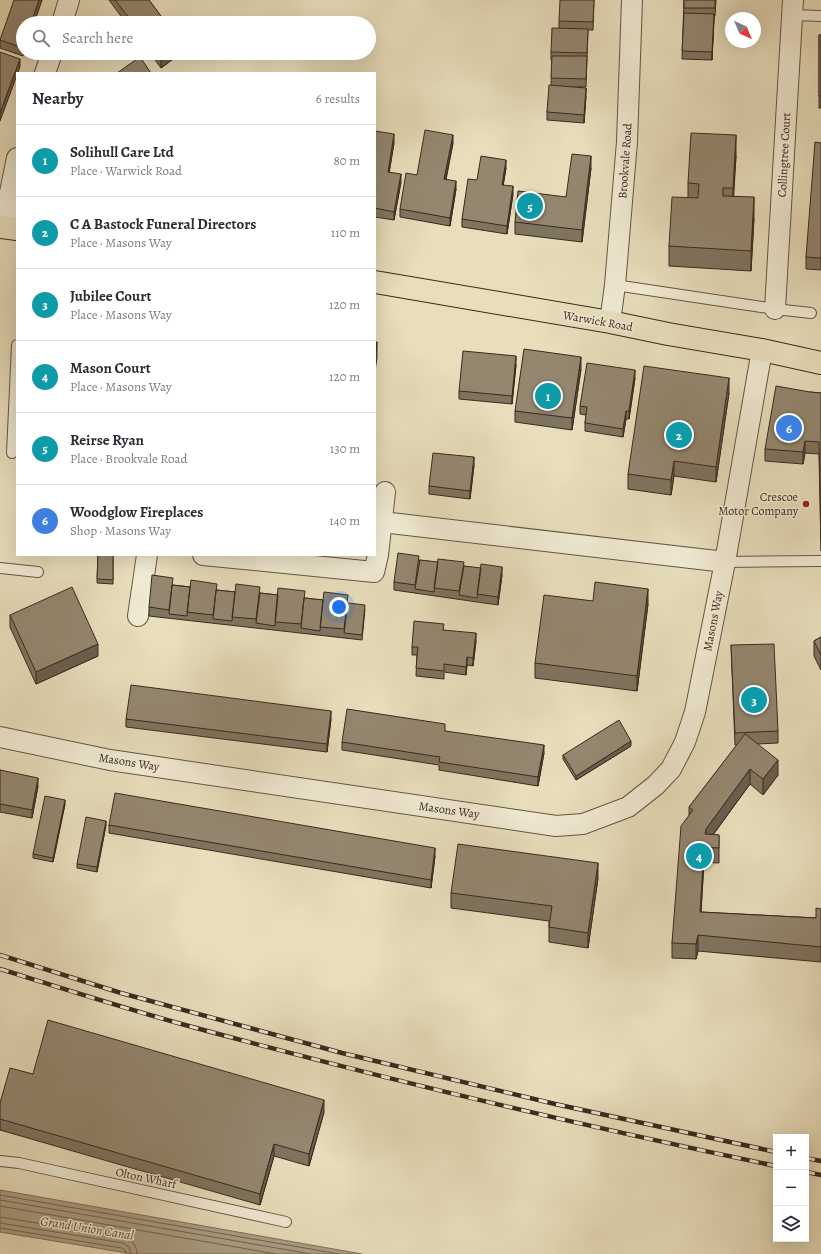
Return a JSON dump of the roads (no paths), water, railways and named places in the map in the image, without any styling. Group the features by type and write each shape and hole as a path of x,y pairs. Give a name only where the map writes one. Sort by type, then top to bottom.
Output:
{"highway":[{"name":"Warwick Road","path":"376,282 610,322 668,334 762,350 821,363"}],"street":[{"path":"64,16 70,0"},
{"name":"Brookvale Road","path":"610,322 611,304 615,284 627,142 632,0"},
{"name":"Collingtree Court","path":"775,309 792,7"},
{"path":"45,72 50,60"},
{"path":"8,228 6,207 16,162"},
{"name":"Masons Way","path":"0,736 110,760 556,826 583,824 628,807 656,786 671,769 685,742 695,712 725,562 762,350"},
{"path":"213,556 374,572 378,555 385,492"},
{"path":"382,522 725,562"},
{"path":"138,616 147,556"}],"lane":[{"path":"792,7 821,16"},
{"path":"615,284 775,309 811,313"},
{"path":"12,453 16,367"},
{"path":"725,562 821,561"},
{"path":"0,568 38,572"},
{"name":"Olton Wharf","path":"0,1161 20,1163 286,1222"}],"water":[{"name":"Grand Union Canal","path":"0,1190 362,1254 133,1254 0,1232"}],"railway":[{"path":"0,955 121,993 342,1053 555,1104 773,1151"},
{"path":"0,969 92,998 258,1045 332,1064 553,1117 773,1165"},
{"path":"809,1159 821,1161"},
{"path":"809,1173 821,1175"}],"place":[{"name":"Reirse Ryan","path":"530,206"},
{"name":"Solihull Care Ltd","path":"548,396"},
{"name":"Woodglow Fireplaces","path":"789,428"},
{"name":"C A Bastock Funeral Directors","path":"679,435"},
{"name":"Crescoe Motor Company","path":"806,504"},
{"name":"Jubilee Court","path":"754,700"},
{"name":"Mason Court","path":"699,856"}]}
